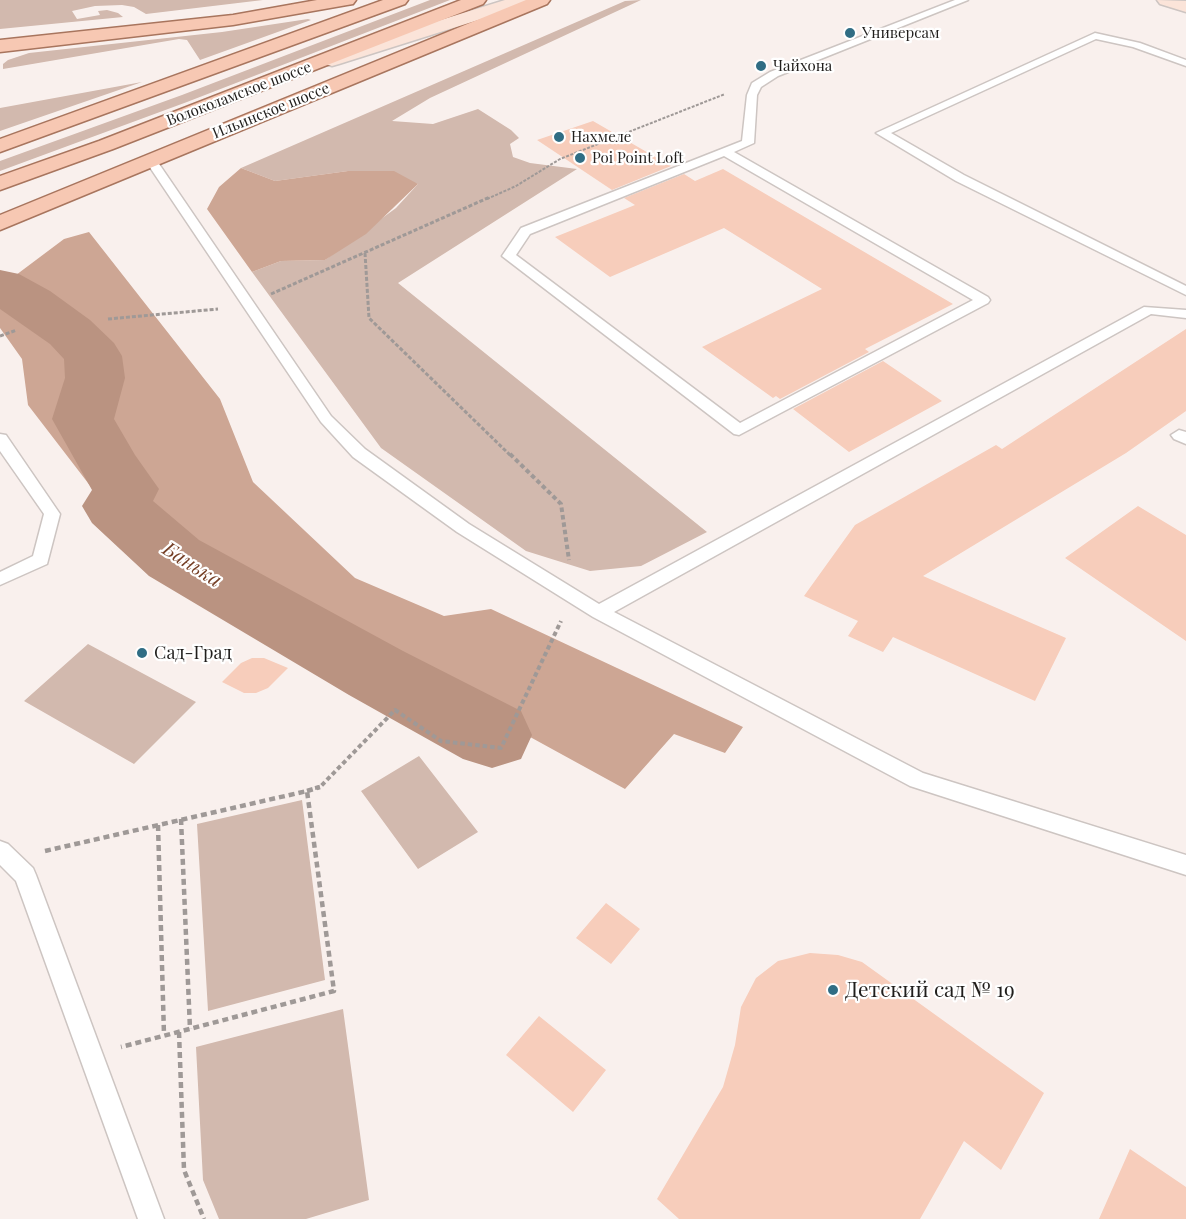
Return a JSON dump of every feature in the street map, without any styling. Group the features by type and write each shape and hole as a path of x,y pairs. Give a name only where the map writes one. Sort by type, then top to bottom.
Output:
{"main road":[{"path":"0,46 233,20 347,0"},
{"name":"Волоколамское шоссе","path":"0,146 399,0"},
{"name":"Волоколамское шоссе","path":"0,183 477,0"},
{"path":"302,69 523,0"},
{"name":"Ильинское шоссе","path":"0,223 541,0"},
{"path":"1166,0 1186,7"}],"lane":[{"path":"725,152 983,300 739,430 509,256 525,231 725,152 748,143 752,95 756,85 774,74 963,0"},
{"path":"1186,63 1136,45 1095,36 882,133 960,178 1186,291"},
{"path":"151,160 247,305 297,373 326,418 359,453 463,528 599,612 916,780 1186,865"},
{"path":"599,612 1149,310 1186,314"},
{"path":"0,439 52,514 42,560 0,579"},
{"path":"0,851 25,875 151,1219"}],"path":[{"path":"108,319 247,305 516,186 560,159 774,74"},
{"path":"19,869 39,852 320,787 395,710 441,741 501,748 573,596 561,504 369,318 365,253"},
{"path":"0,336 17,330"},
{"path":"91,1055 334,991 307,791"},
{"path":"181,819 190,1029"},
{"path":"158,825 164,1035"},
{"path":"179,1032 184,1170 204,1219"}],"shaded area":[{"path":"0,0 263,0 146,14 134,7 122,5 95,6 72,11 77,19 100,15 98,11 107,10 123,17 0,29"},
{"path":"430,0 450,0 187,102 0,171 0,161 182,95"},
{"path":"641,0 430,98 392,121 433,124 478,109 511,130 519,138 510,144 513,157 530,163 577,169 398,283 707,532 641,566 590,571 526,551 381,448 252,272 281,261 325,260 396,208 418,184 348,171 275,181 241,168 625,1"},
{"path":"311,20 200,60 187,40 179,39 3,69 3,64 8,60 29,53 222,32"},
{"path":"142,82 0,131 0,108"},
{"path":"241,168 275,181 348,171 394,171 418,184 366,234 325,260 281,261 252,272 207,209 219,187"},
{"path":"89,232 220,399 253,482 355,578 444,616 491,609 743,727 725,753 674,734 625,789 282,601 186,591 108,509 28,405 22,359 0,328 0,287 64,239"},
{"path":"88,644 196,702 134,764 24,701"},
{"path":"419,756 478,832 418,869 361,791"},
{"path":"302,800 325,980 208,1011 197,824"},
{"path":"343,1009 369,1200 306,1219 219,1219 203,1180 196,1047"}],"building":[{"path":"593,121 671,166 612,190 537,140"},
{"path":"723,169 953,304 865,349 869,352 780,399 776,396 773,398 702,347 822,289 724,228 610,277 555,237 635,205 624,198 684,174 695,181"},
{"path":"1186,329 1186,411 1126,453 923,576 1066,638 1035,701 893,637 883,652 848,636 858,621 804,596 855,525 996,445 1002,449"},
{"path":"883,361 942,401 849,452 793,409"},
{"path":"1138,506 1186,535 1186,641 1065,558"},
{"path":"252,658 264,658 288,668 268,688 256,693 244,693 222,682 241,663"},
{"path":"606,903 640,929 611,964 576,938"},
{"path":"810,953 838,955 862,962 1044,1093 1001,1170 964,1141 920,1219 679,1219 657,1199 723,1087 735,1045 741,1007 756,978 778,961"},
{"path":"539,1016 606,1070 573,1112 506,1055"},
{"path":"1130,1149 1186,1187 1186,1219 1099,1219"}],"waterway":[{"name":"Банька","path":"0,286 30,303 70,332 93,356 95,378 83,419 110,468 126,489 116,506 174,558 376,673 492,735"}],"place":[{"name":"Универсам","path":"850,33"},
{"name":"Чайхона","path":"761,66"},
{"name":"Нахмеле","path":"559,137"},
{"name":"Poi Point Loft","path":"580,158"},
{"name":"Сад-Град","path":"142,653"},
{"name":"Детский сад № 19","path":"833,990"}]}
